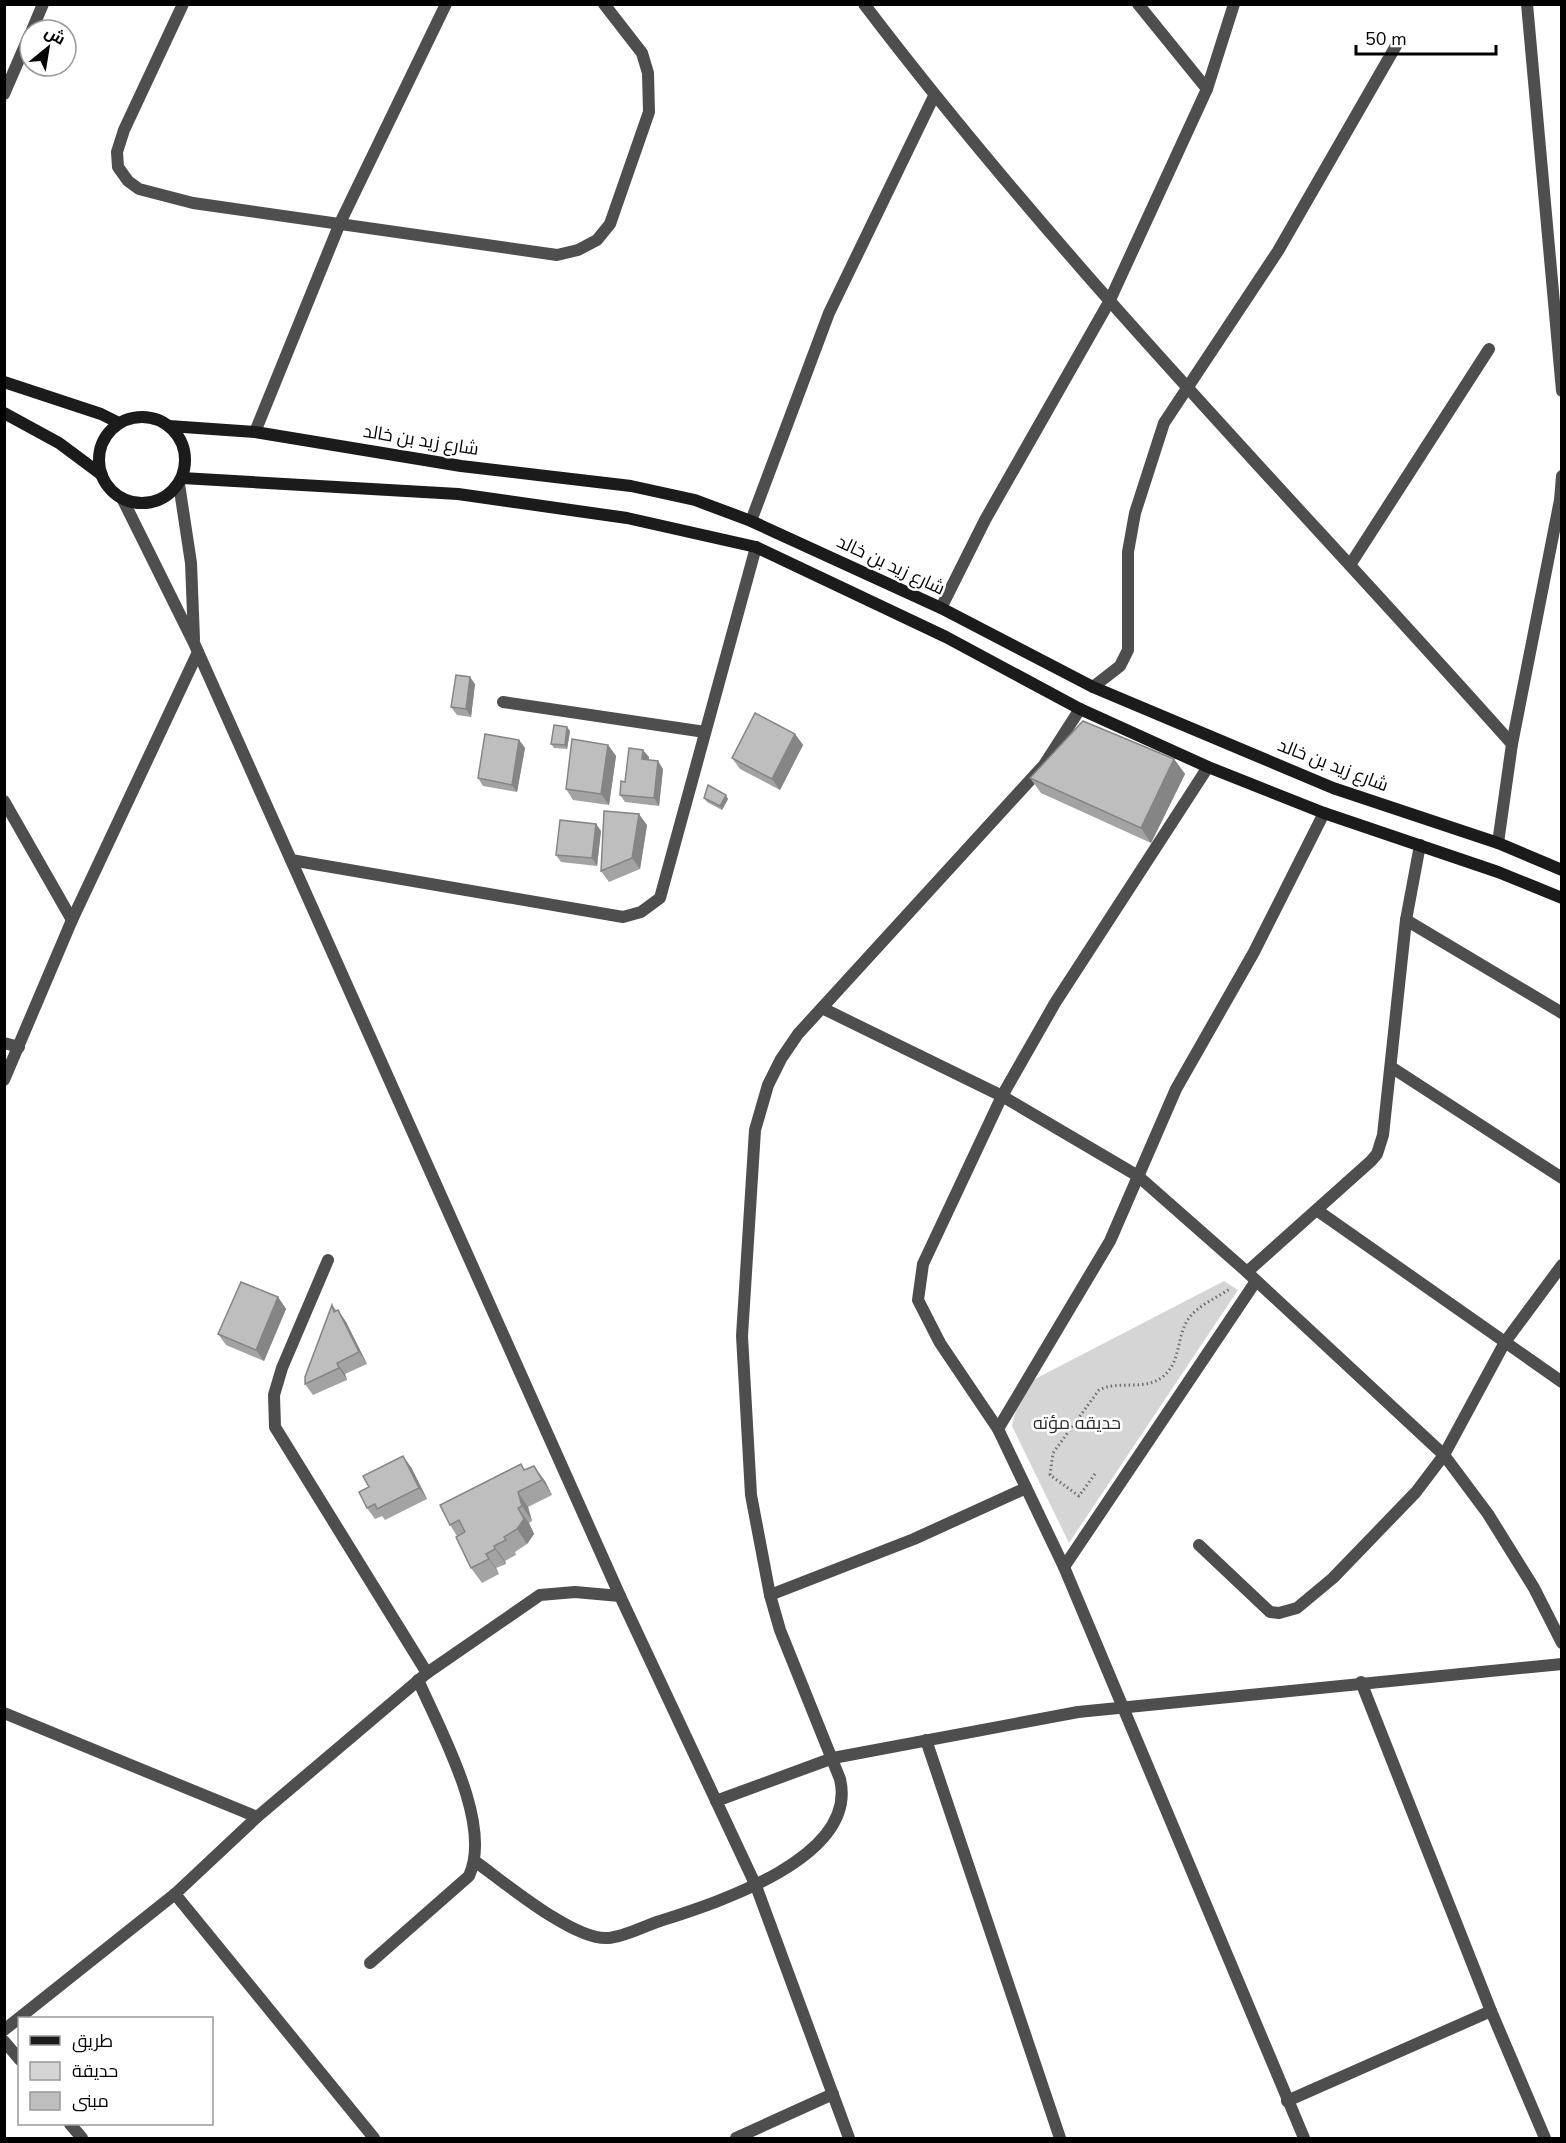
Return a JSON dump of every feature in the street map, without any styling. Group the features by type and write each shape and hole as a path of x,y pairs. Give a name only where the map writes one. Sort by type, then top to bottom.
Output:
{"main road":[{"path":"4,382 101,414 120,423"},
{"path":"4,414 59,443 102,475 114,492 132,502 153,502 172,492 180,481 186,459 184,450 169,426 148,417 134,418 112,429 102,446 99,455 102,475"},
{"name":"شارع زيد بن خالد","path":"169,426 255,432 461,466 631,486 695,500 751,521 941,608 1093,687 1334,788 1498,843 1562,870"},
{"path":"180,481 458,494 627,518 756,547 946,637 1080,709 1208,767 1324,813 1420,844 1562,898"}],"street":[{"path":"37,18 43,4"},
{"path":"183,4 124,129 117,153 118,167 128,181 139,189 193,203 340,222 557,255 578,250 597,240 610,224 649,112 650,92 642,53 604,4"},
{"path":"255,432 340,222 446,4"},
{"path":"864,4 934,96 1109,302 1512,744"},
{"path":"1138,4 1207,89"},
{"path":"941,608 985,520 1109,302 1207,89 1234,4"},
{"path":"1527,4 1562,391"},
{"path":"1093,687 1120,666 1128,650 1126,572 1131,532 1158,437 1171,410 1290,232 1397,44"},
{"path":"4,94 18,62"},
{"path":"751,521 829,313 934,96"},
{"path":"1350,565 1489,349"},
{"path":"1498,843 1512,744 1561,500 1562,476"},
{"path":"4,1080 72,920 196,648 191,563 180,481"},
{"path":"122,498 196,648 620,1596 756,1886 849,2139"},
{"path":"291,860 623,917 641,912 660,898 756,547"},
{"path":"503,702 705,732"},
{"path":"476,1862 537,1906 582,1933 608,1938 692,1911 756,1886 810,1850 824,1837 837,1819 843,1792 833,1758 784,1640 770,1595 751,1495 742,1336 755,1130 768,1084 781,1059 822,1008 1044,765 1080,709"},
{"path":"1208,767 1055,1002 1002,1096 934,1238 923,1264 917,1289 924,1317 998,1429 1065,1567 1304,2139"},
{"path":"4,801 72,920"},
{"path":"998,1429 1110,1241 1176,1089 1254,952 1324,813"},
{"path":"1247,1272 1318,1211 1377,1154 1383,1135 1406,920 1420,844"},
{"path":"1406,920 1562,1013"},
{"path":"822,1008 1002,1096 1138,1176 1257,1281 1444,1455 1488,1514 1534,1588 1562,1644"},
{"path":"4,1043 19,1047"},
{"path":"1391,1067 1562,1178"},
{"path":"1318,1211 1562,1382"},
{"path":"328,1260 282,1368 274,1395 275,1427 423,1676 467,1792 476,1862 469,1876 370,1963"},
{"path":"1200,1545 1270,1612 1297,1608 1333,1578 1416,1492 1444,1455 1505,1342 1562,1265"},
{"path":"1065,1567 1257,1281"},
{"path":"770,1595 914,1539 1026,1488"},
{"path":"20,2017 175,1894 257,1817 423,1676 540,1595 576,1592 620,1596"},
{"path":"716,1801 833,1758 1078,1712 1361,1682 1562,1664"},
{"path":"1361,1682 1491,2011 1545,2139"},
{"path":"4,1713 257,1817"},
{"path":"926,1740 1060,2139"},
{"path":"175,1894 374,2139"},
{"path":"1287,2101 1491,2011"},
{"path":"4,2030 18,2019"},
{"path":"4,2041 18,2058"},
{"path":"736,2139 834,2094"},
{"path":"71,2125 82,2139"}],"path":[{"path":"1095,1474 1079,1496 1050,1475 1053,1453 1099,1390 1108,1385 1144,1385 1159,1379 1172,1369 1180,1336 1188,1320 1196,1310 1233,1287"}],"green space":[{"name":"حديقه مؤته","path":"1224,1281 1238,1290 1069,1543 1012,1426 1015,1413 1024,1395 1035,1379"}],"building":[{"path":"456,675 470,677 466,709 451,707"},
{"path":"755,713 795,734 772,779 732,758"},
{"path":"1083,721 1174,759 1141,828 1030,778"},
{"path":"554,725 567,727 565,745 551,744"},
{"path":"485,734 519,740 512,785 478,778"},
{"path":"572,739 608,745 601,794 566,789"},
{"path":"629,748 643,750 642,759 658,761 654,798 620,795 621,781 625,782"},
{"path":"708,785 726,795 720,806 704,798"},
{"path":"604,811 639,814 632,858 601,871"},
{"path":"560,820 596,824 592,858 556,855"},
{"path":"241,1282 278,1297 256,1350 218,1334"},
{"path":"332,1305 334,1312 338,1310 359,1352 337,1363 339,1368 305,1384 305,1377"},
{"path":"403,1456 419,1488 377,1509 375,1504 367,1508 359,1492 369,1487 363,1476"},
{"path":"521,1464 524,1470 534,1466 542,1480 518,1492 522,1506 518,1508 524,1519 517,1529 504,1537 506,1540 494,1546 495,1549 486,1554 489,1559 471,1568 456,1537 465,1532 459,1520 450,1525 440,1505"}]}
